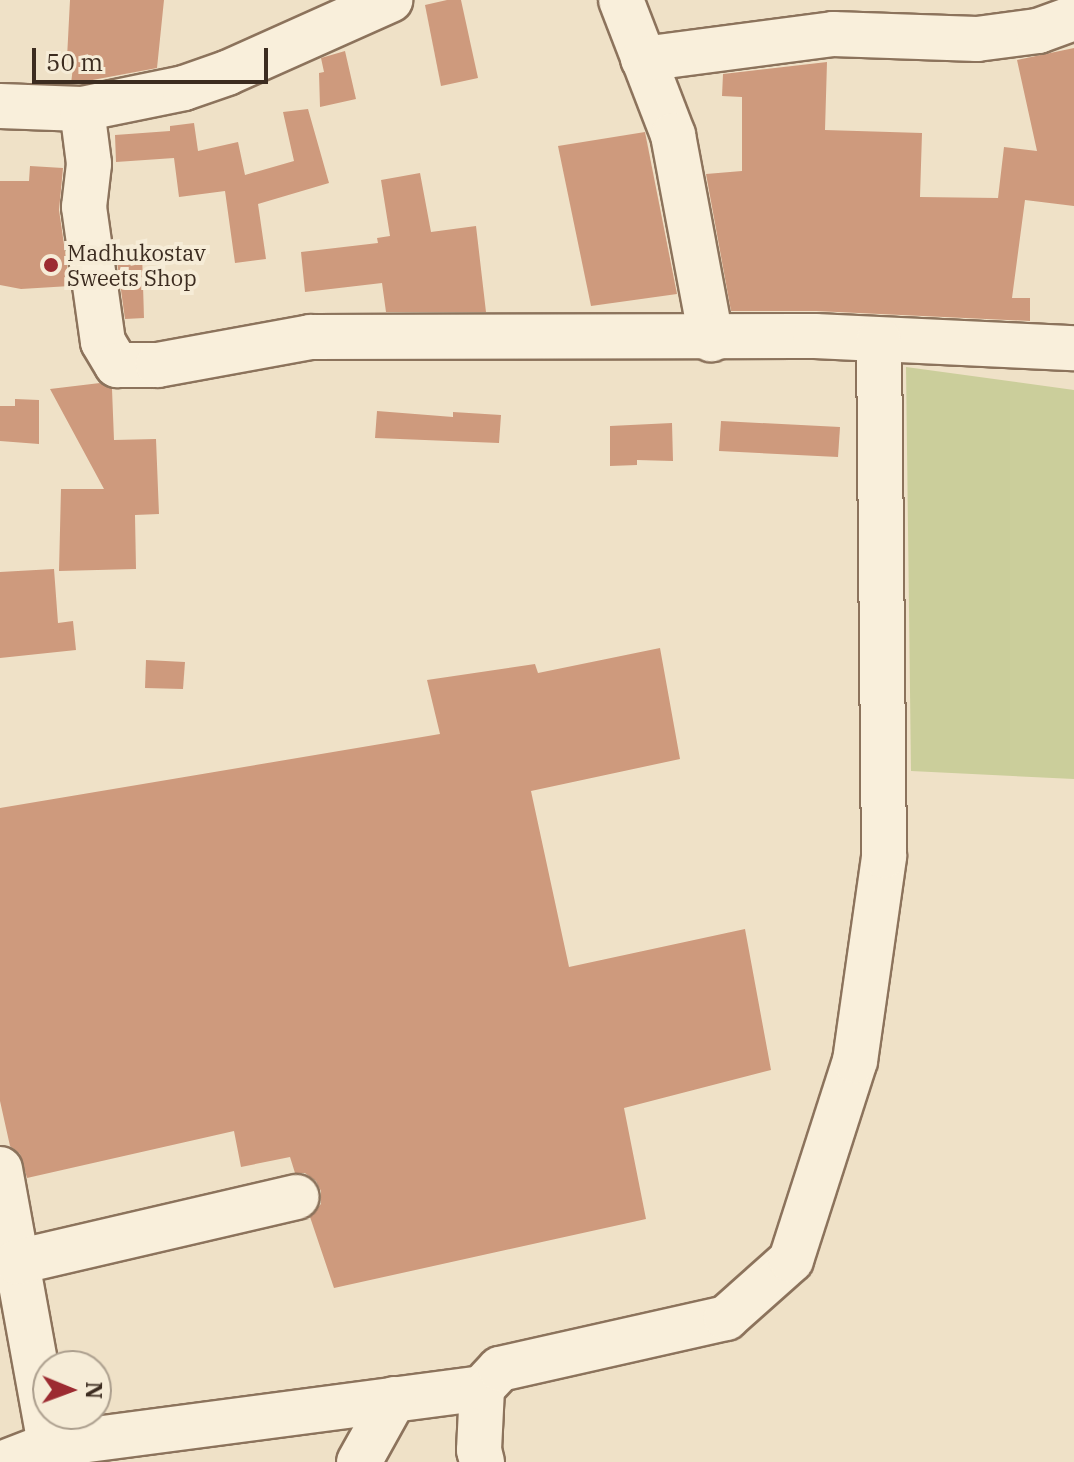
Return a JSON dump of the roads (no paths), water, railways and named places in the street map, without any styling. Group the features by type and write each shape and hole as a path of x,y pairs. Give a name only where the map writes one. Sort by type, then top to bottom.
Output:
{"street":[{"path":"0,106 82,109 184,88 227,73 390,0"},
{"path":"621,0 673,135 711,339"},
{"path":"643,59 833,34 977,39 1038,31 1074,18"},
{"path":"82,109 89,164 84,207 103,342 117,365 158,365 310,337 711,339 815,336 1074,348"},
{"path":"6,1462 50,1445 482,1388 500,1369 726,1318 791,1260 855,1061 884,856 879,340"},
{"path":"0,1169 50,1445"},
{"path":"17,1262 297,1197"},
{"path":"482,1388 479,1450 482,1462"},
{"path":"359,1462 394,1399"}],"place":[{"name":"Madhukostav Sweets Shop","path":"51,265"}]}
